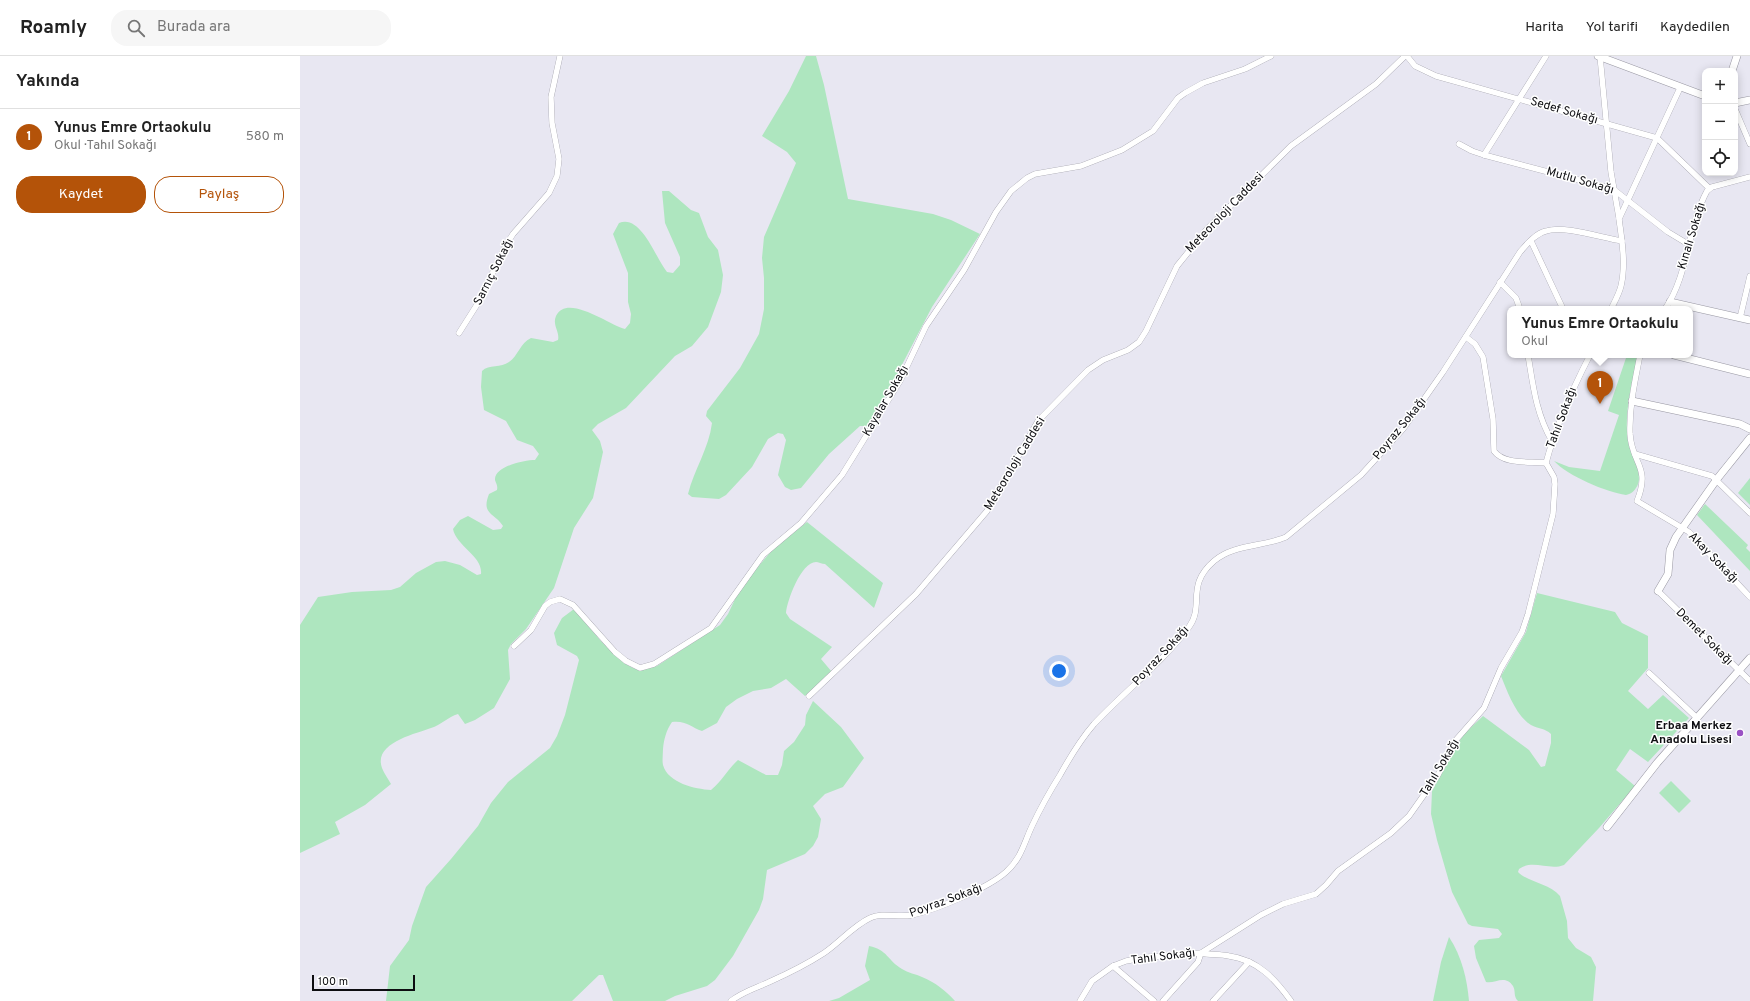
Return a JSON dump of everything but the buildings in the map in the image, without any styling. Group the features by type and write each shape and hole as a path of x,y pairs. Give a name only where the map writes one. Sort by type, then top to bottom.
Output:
{"street":[{"name":"Sarnıç Sokağı","path":"459,333 478,303 498,260 514,234 544,200 556,180 559,168 559,158 552,123 551,97 560,56"},
{"name":"Kayalar Sokağı","path":"514,646 531,630 545,606 550,602 560,600 573,605 615,652 626,661 640,668 646,667 660,660 711,628 764,555 801,523 842,475 900,381 926,326 964,270 996,212 1011,191 1027,178 1035,174 1081,166 1122,150 1153,131 1178,98 1189,90 1203,83 1245,69 1271,56"},
{"name":"Sedef Sokağı","path":"1406,56 1415,66 1425,72 1657,138 1709,188"},
{"name":"Meteoroloji Caddesi","path":"809,696 916,594 987,511 1038,421 1046,412 1096,364 1128,350 1139,342 1146,331 1176,266 1207,229 1291,146 1376,84 1406,56"},
{"path":"1484,155 1546,56"},
{"path":"1613,306 1621,285 1622,241 1613,189 1599,56 1680,88 1702,95"},
{"path":"1733,68 1736,56"},
{"path":"1619,219 1680,88"},
{"path":"1738,102 1750,100"},
{"path":"1738,116 1750,144"},
{"name":"Mutlu Sokağı","path":"1459,144 1484,155 1613,189 1668,232 1688,244"},
{"name":"Kınalı Sokağı","path":"1670,302 1678,284 1688,244 1705,194 1709,188 1750,177"},
{"name":"Poyraz Sokağı","path":"731,1001 739,995 771,981 822,954 870,918 884,915 907,916 920,913 988,885 1006,872 1019,858 1033,824 1058,776 1084,737 1094,724 1148,672 1190,626 1195,614 1198,583 1201,575 1208,566 1216,559 1235,549 1286,537 1361,475 1403,429 1466,337 1520,252 1541,233 1552,230 1566,231 1622,241"},
{"path":"1531,241 1562,306"},
{"path":"1740,318 1750,276"},
{"path":"1500,282 1516,298 1519,306"},
{"path":"1665,306 1670,302"},
{"path":"1667,306 1670,302"},
{"path":"1670,302 1688,306"},
{"path":"1693,307 1750,320"},
{"path":"1466,337 1475,344 1483,357 1492,419 1492,448 1494,452 1497,456 1506,460 1546,463"},
{"path":"1528,358 1536,404 1544,428 1552,441"},
{"name":"Tahıl Sokağı","path":"1154,1001 1113,966 1126,961 1148,957 1201,953 1261,914 1283,904 1316,894 1338,871 1391,833 1418,805 1438,775 1455,741 1484,708 1501,668 1522,632 1528,614 1553,514 1555,484 1554,477 1546,463 1552,441 1566,403 1588,358"},
{"name":"Akay Sokağı","path":"1639,358 1632,401 1630,436 1643,476 1643,484 1637,501 1682,527 1708,552 1750,597"},
{"path":"1686,358 1750,374"},
{"path":"1632,401 1740,424 1750,429"},
{"path":"1658,591 1668,574 1670,550 1682,527 1717,479 1750,438"},
{"path":"1635,454 1701,472 1717,479 1750,513"},
{"name":"Demet Sokağı","path":"1658,591 1738,672 1750,681"},
{"path":"1607,827 1657,763 1696,717 1750,658"},
{"path":"1649,673 1696,717"},
{"path":"1163,1001 1198,962 1201,953 1231,956 1248,962 1274,979 1291,1001"},
{"path":"1213,1001 1248,962"},
{"path":"1080,1001 1092,981 1113,966"}],"green space":[{"path":"806,56 816,56 824,85 848,199 933,214 951,220 980,234 932,307 868,426 860,426 829,454 801,488 791,490 785,487 778,475 786,440 783,434 778,433 768,439 752,467 726,495 719,499 692,497 688,494 705,450 712,423 706,416 707,411 740,368 759,334 764,309 764,278 762,258 764,237 796,163 787,152 762,136 789,91"},
{"path":"662,191 669,191 691,210 699,213 708,237 718,250 723,275 721,292 708,327 692,346 675,356 626,408 598,424 592,430 600,441 603,452 593,498 574,528 554,588 526,629 511,644 508,650 510,679 494,708 475,720 465,724 458,714 435,727 406,737 389,746 381,759 382,768 391,784 365,805 335,822 340,834 300,853 300,625 318,597 352,592 391,590 400,587 416,573 436,562 445,561 460,565 477,575 481,574 478,562 459,541 453,529 460,520 468,516 493,530 501,529 503,526 490,513 487,506 489,494 497,490 495,480 496,475 499,471 511,465 524,461 535,460 539,454 533,446 517,440 506,421 484,410 481,387 482,371 488,367 502,365 509,362 524,343 531,338 553,342 558,340 555,319 561,310 569,308 589,312 625,329 630,323 631,314 628,302 628,273 613,234 619,223 627,222 634,225 641,231 647,238 667,272 673,273 680,265 680,257 665,223"},
{"path":"1626,358 1637,358 1629,398 1627,430 1629,446 1638,470 1639,480 1635,490 1626,495 1608,491 1578,478 1560,467 1554,461 1569,467 1600,471 1619,415 1608,411"},
{"path":"1750,478 1750,505 1738,493"},
{"path":"1705,504 1748,545 1746,548 1750,552 1750,571 1697,515"},
{"path":"807,522 883,583 874,608 825,564 816,562 810,564 805,568 796,583 789,600 786,613 790,619 832,647 821,659 832,672 805,696 786,679 771,688 753,691 737,699 726,707 717,723 702,731 681,722 672,722 664,742 663,765 670,776 676,781 697,788 711,790 738,760 766,775 778,775 782,765 784,751 794,742 805,725 806,715 813,701 841,727 864,758 843,787 825,794 813,806 821,819 818,837 813,846 805,854 767,870 763,899 759,910 733,956 715,980 707,986 675,996 665,1001 613,1001 603,975 599,975 572,1001 386,1001 390,966 409,940 412,926 426,887 478,826 491,803 508,782 550,748 557,736 565,715 579,660 577,656 557,645 554,633 562,618 574,609 600,640 624,663 633,668 643,670 657,666 720,625 728,614 738,593 756,569 774,548"},
{"path":"1537,593 1615,612 1622,623 1648,636 1648,668 1628,691 1648,709 1663,695 1689,718 1648,762 1630,749 1616,770 1635,786 1599,828 1564,865 1553,867 1530,865 1519,869 1518,872 1523,876 1550,888 1560,896 1567,921 1568,938 1576,948 1591,957 1596,967 1593,1001 1518,1001 1514,988 1510,982 1503,980 1486,982 1476,958 1474,946 1479,940 1499,938 1502,934 1498,929 1472,926 1468,924 1452,892 1431,814 1432,791 1463,735 1483,716 1529,750 1541,767 1545,766 1551,743 1551,734 1531,725 1521,716 1506,689 1501,676 1526,632"},
{"path":"1671,781 1691,801 1679,813 1659,793"},
{"path":"1449,937 1454,945 1463,968 1469,1001 1433,1001 1441,962"},
{"path":"869,946 880,950 897,966 904,970 936,984 955,1001 829,1001 839,998 870,980 865,966"}],"place":[{"name":"Yunus Emre Ortaokulu","path":"1600,404"},
{"name":"Erbaa Merkez Anadolu Lisesi","path":"1740,733"}]}
